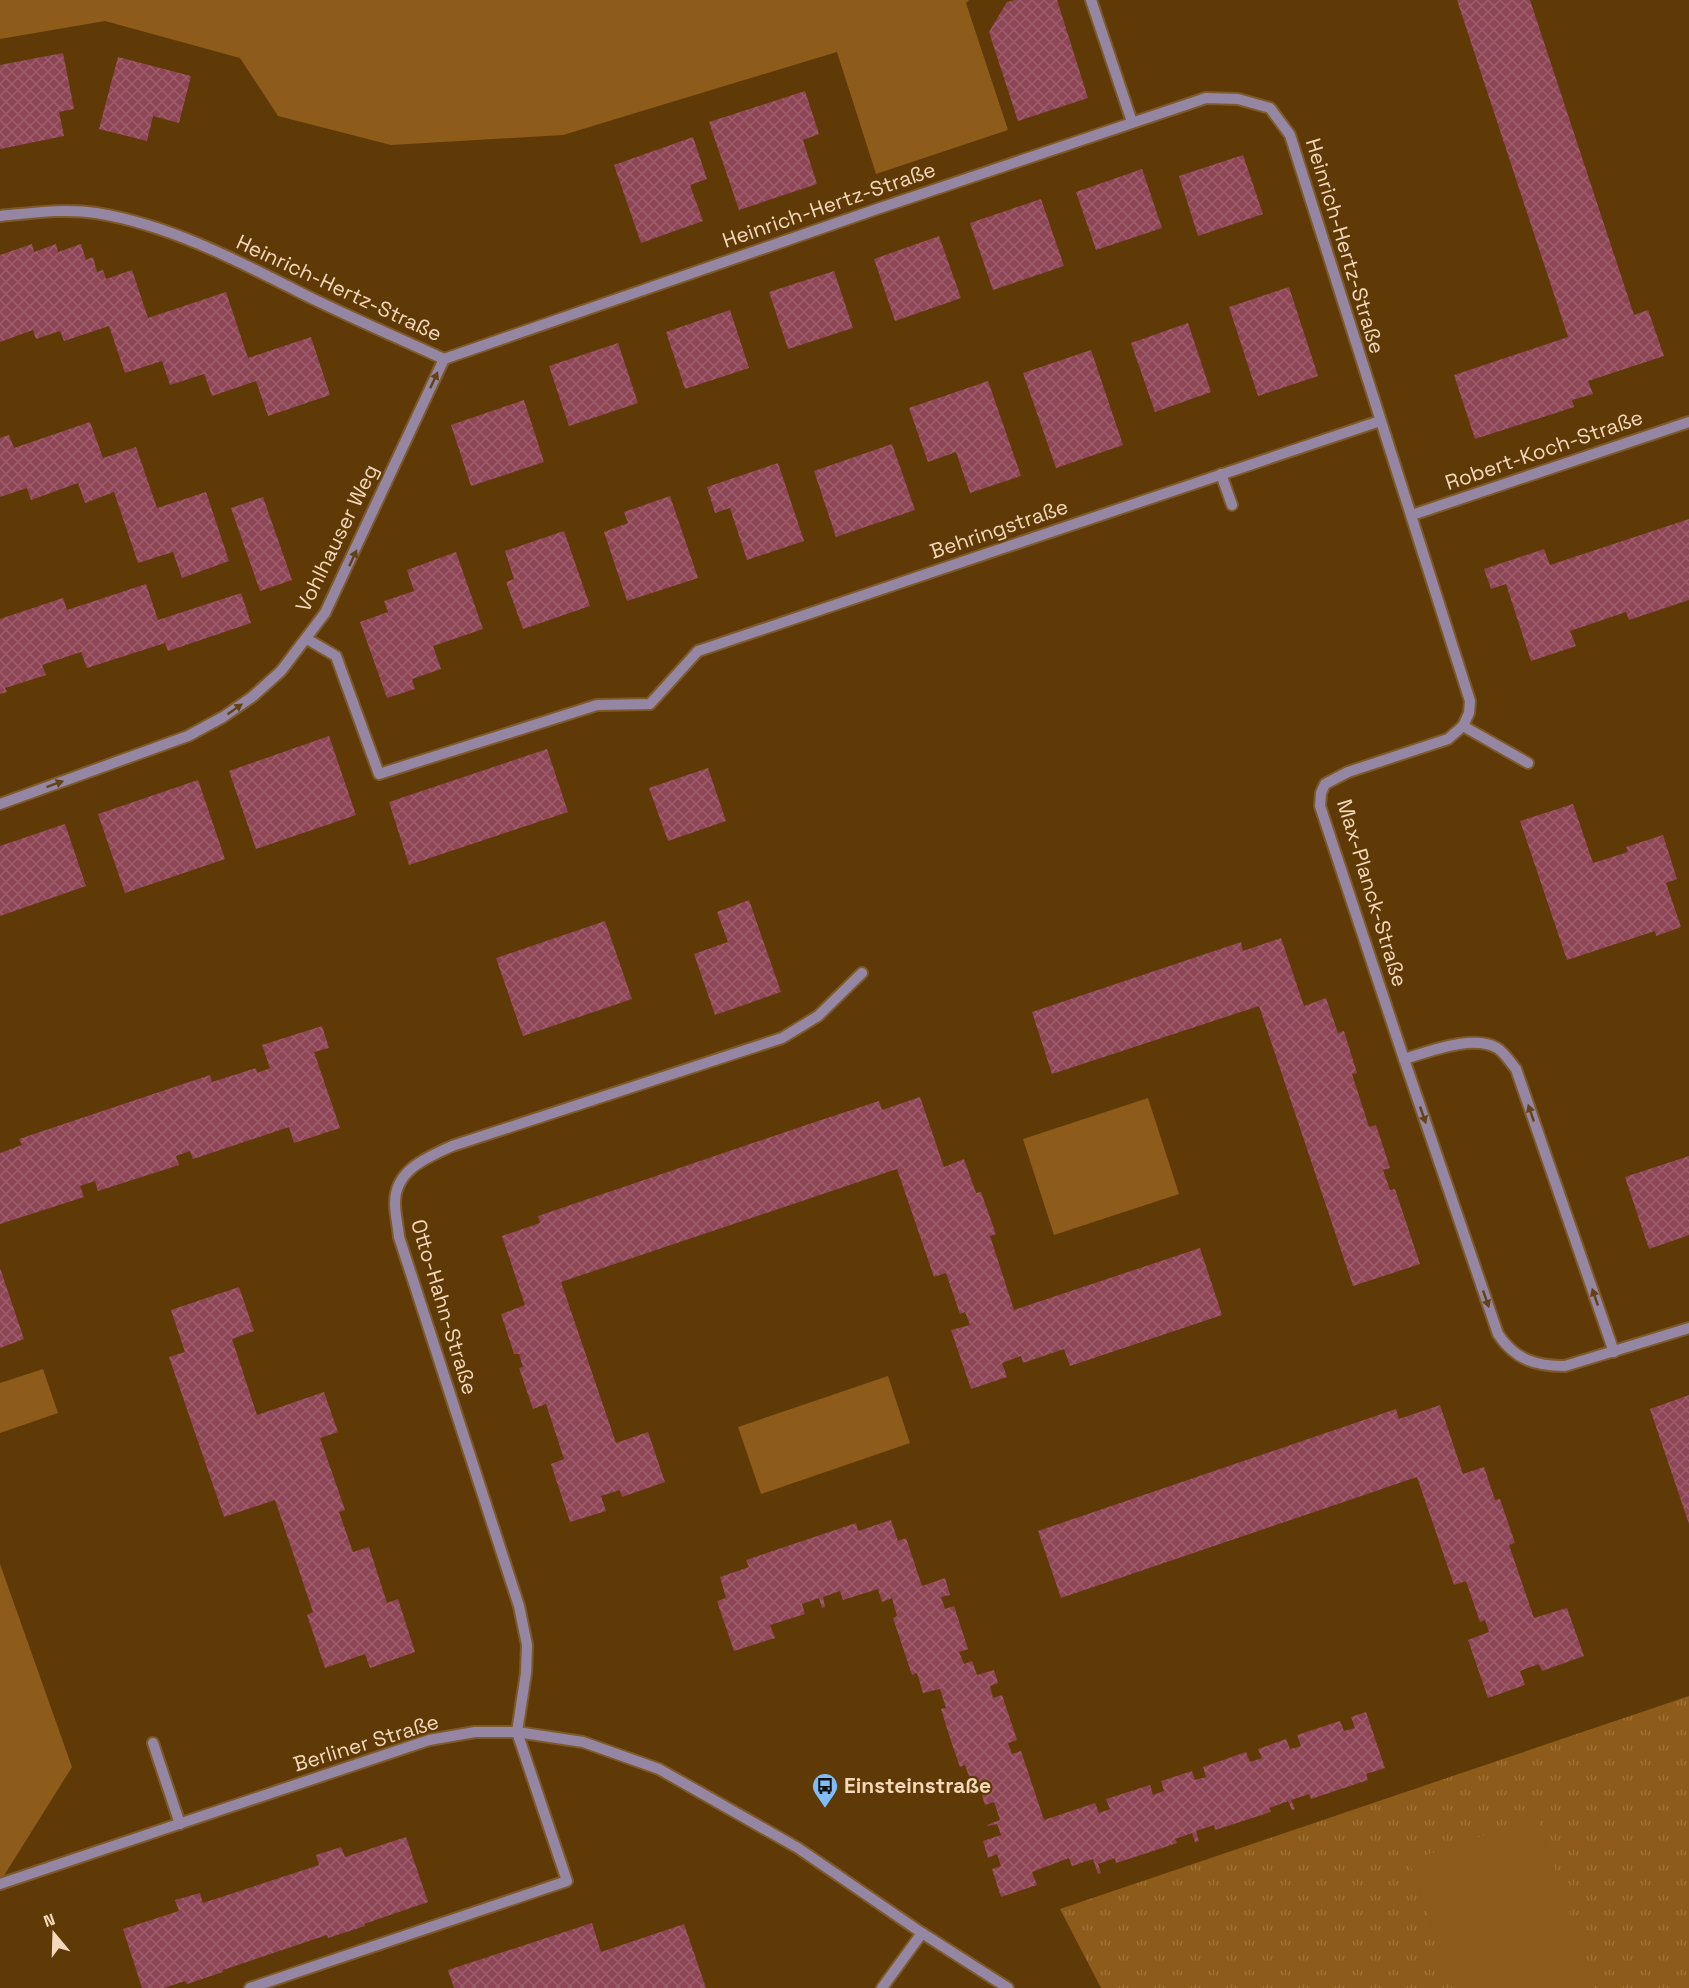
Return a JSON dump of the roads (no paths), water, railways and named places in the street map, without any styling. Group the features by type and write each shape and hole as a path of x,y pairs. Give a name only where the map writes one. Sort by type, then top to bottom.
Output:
{"street":[{"path":"1091,0 1132,123"},
{"name":"Heinrich-Hertz-Straße","path":"0,216 42,212 93,213 134,221 182,237 241,263 444,359 1206,98 1238,99 1270,108 1290,135 1412,515"},
{"name":"Vohlhauser Weg","path":"0,804 188,736 223,717 252,697 280,671 325,613 347,571 444,359"},
{"name":"Behringstraße","path":"307,639 336,656 379,774 597,705 650,704 698,651 1380,421"},
{"name":"Robert-Koch-Straße","path":"1412,515 1689,423"},
{"path":"1221,474 1232,505"},
{"path":"1412,515 1470,701 1469,713 1463,726 1528,763"},
{"name":"Max-Planck-Straße","path":"1463,726 1448,739 1348,772 1325,784 1320,806 1498,1334 1507,1347 1530,1362 1545,1366 1565,1366 1689,1328"},
{"name":"Otto-Hahn-Straße","path":"517,1732 526,1673 527,1645 519,1606 399,1237 395,1202 401,1179 421,1160 452,1146 782,1038 818,1016 862,973"},
{"path":"1404,1059 1448,1046 1473,1042 1497,1048 1516,1069 1614,1352"},
{"name":"Berliner Straße","path":"0,1884 429,1740 475,1732 517,1732 583,1742 659,1769 798,1848 922,1933 1008,1988"},
{"path":"250,1988 567,1881 517,1732"},
{"path":"153,1743 180,1824"},
{"path":"882,1988 922,1933"}],"place":[{"name":"Einsteinstraße","path":"825,1809"}]}
